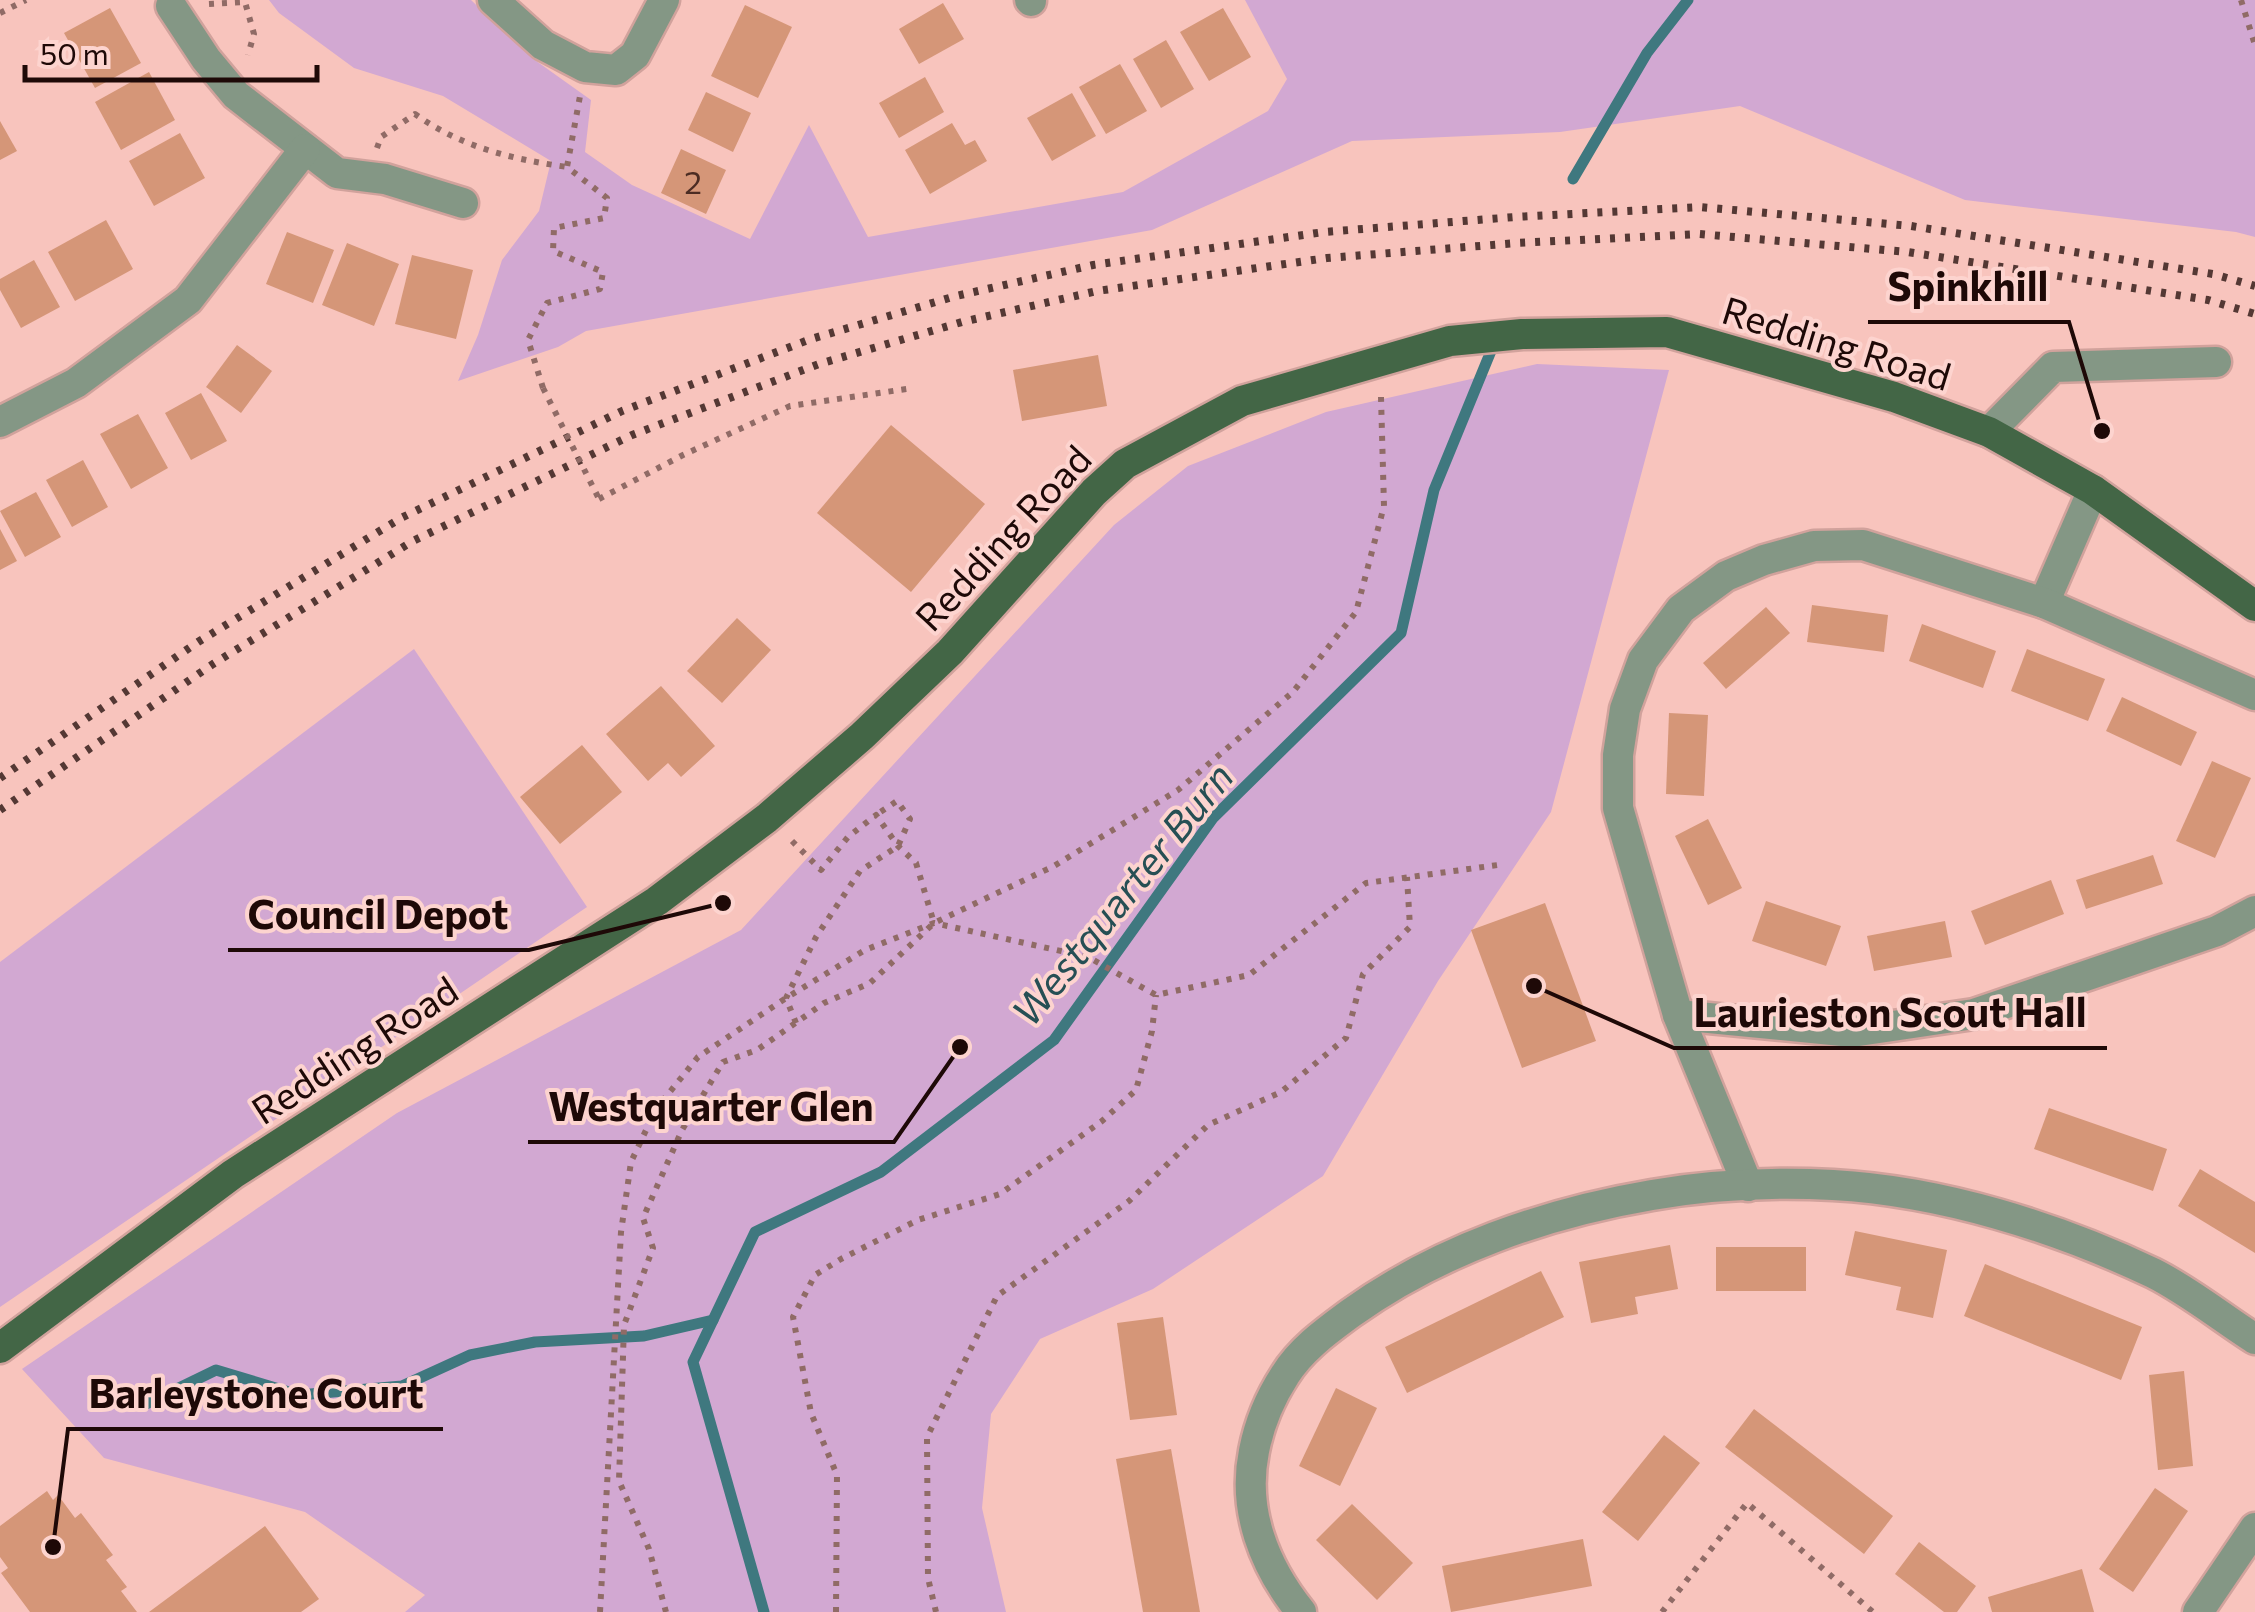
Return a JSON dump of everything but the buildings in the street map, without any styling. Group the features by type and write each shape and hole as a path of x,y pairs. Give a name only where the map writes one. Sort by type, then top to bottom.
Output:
{"main road":[{"name":"Redding Road","path":"0,1348 233,1174 657,902 766,818 862,736 950,652 1094,492 1125,464 1242,401 1450,341 1522,334 1668,332 1894,397 1990,432 2094,490 2255,606"}],"street":[{"path":"492,0 544,45 585,67 616,70 635,55 664,0"},
{"path":"186,6 206,60 236,95 305,150 338,173 376,178 463,203"},
{"path":"0,422 76,382 188,300 305,150"},
{"path":"1990,432 2053,367 2216,362"},
{"path":"2044,603 2094,490"},
{"path":"1748,1186 1678,1015 1618,808 1618,755 1625,709 1643,660 1681,609 1726,576 1764,560 1814,546 1864,545 2044,603 2255,695"},
{"path":"1678,1015 1852,1032 1974,1014 2217,931 2255,911"},
{"path":"1301,1612 1271,1569 1255,1526 1249,1477 1258,1428 1286,1373 1322,1334 1376,1296 1440,1259 1568,1213 1653,1194 1748,1186 1834,1185 1910,1194 1988,1212 2071,1239 2156,1275 2255,1339"},
{"path":"2198,1612 2255,1528"}],"path":[{"path":"0,13 26,0"},
{"path":"2241,0 2255,45"},
{"path":"186,6 245,2 254,34 236,95"},
{"path":"567,167 585,67"},
{"path":"376,178 382,137 415,114 442,134 508,158 567,167 607,198 604,218 554,228 554,250 604,272 600,289 548,302 528,340 542,388 599,499 682,455 790,406 913,388"},
{"path":"600,1612 618,1287 631,1162 656,1109 698,1058 786,998 865,950 934,923 1054,866 1178,790 1294,692 1356,612 1384,506 1380,360"},
{"path":"766,818 821,870 848,837 897,801 910,819 898,846 860,871 816,937 786,998 796,1022"},
{"path":"876,815 916,863 934,923"},
{"path":"934,923 1088,956 1156,995 1249,975 1366,883 1498,865"},
{"path":"936,1612 928,1578 927,1437 997,1296 1129,1201 1208,1125 1281,1092 1346,1038 1363,974 1410,927 1407,877"},
{"path":"666,1612 649,1549 618,1481 624,1325 654,1248 642,1218 682,1130 723,1062 758,1050 824,1003 870,983 934,923"},
{"path":"836,1612 837,1476 811,1414 792,1317 815,1276 841,1258 918,1220 1000,1194 1102,1121 1136,1090 1152,1031 1156,995"},
{"path":"1662,1612 1748,1503 1873,1612"}],"shaded area":[{"path":"269,0 471,0 532,58 591,100 585,152 632,185 750,239 809,125 868,237 1123,192 1268,111 1287,79 1245,0 2255,0 2255,237 1965,200 1740,106 1560,132 1352,141 1152,230 586,331 558,347 458,381 478,335 502,260 539,211 551,161 443,96 354,68 279,13"},
{"path":"1537,364 1669,370 1551,812 1438,981 1323,1176 1153,1289 1040,1339 991,1414 982,1508 1006,1612 405,1612 425,1595 305,1512 104,1458 22,1369 397,1113 741,930 1114,525 1188,466 1326,412"},
{"path":"414,649 587,907 0,1307 0,962"}],"waterway":[{"name":"Westquarter Burn","path":"1573,179 1647,53 1688,0"},
{"name":"Westquarter Burn","path":"764,1612 693,1362 755,1232 881,1172 1054,1040 1213,818 1401,633 1434,490 1491,351"},
{"path":"146,1404 216,1370 299,1395 402,1386 470,1355 535,1342 644,1336 713,1320"}],"railway":[{"path":"0,778 198,642 401,518 622,411 811,339 956,296 1093,265 1324,232 1700,207 1911,226 2213,274 2255,286"},
{"path":"0,810 213,664 413,541 632,435 819,364 962,322 1097,291 1327,258 1699,234 1908,252 2208,300 2255,314"}],"place":[{"name":"Spinkhill","path":"2102,431"},
{"name":"Council Depot","path":"723,903"},
{"name":"Laurieston Scout Hall","path":"1534,986"},
{"name":"Westquarter Glen","path":"960,1047"},
{"name":"Barleystone Court","path":"53,1547"}]}
